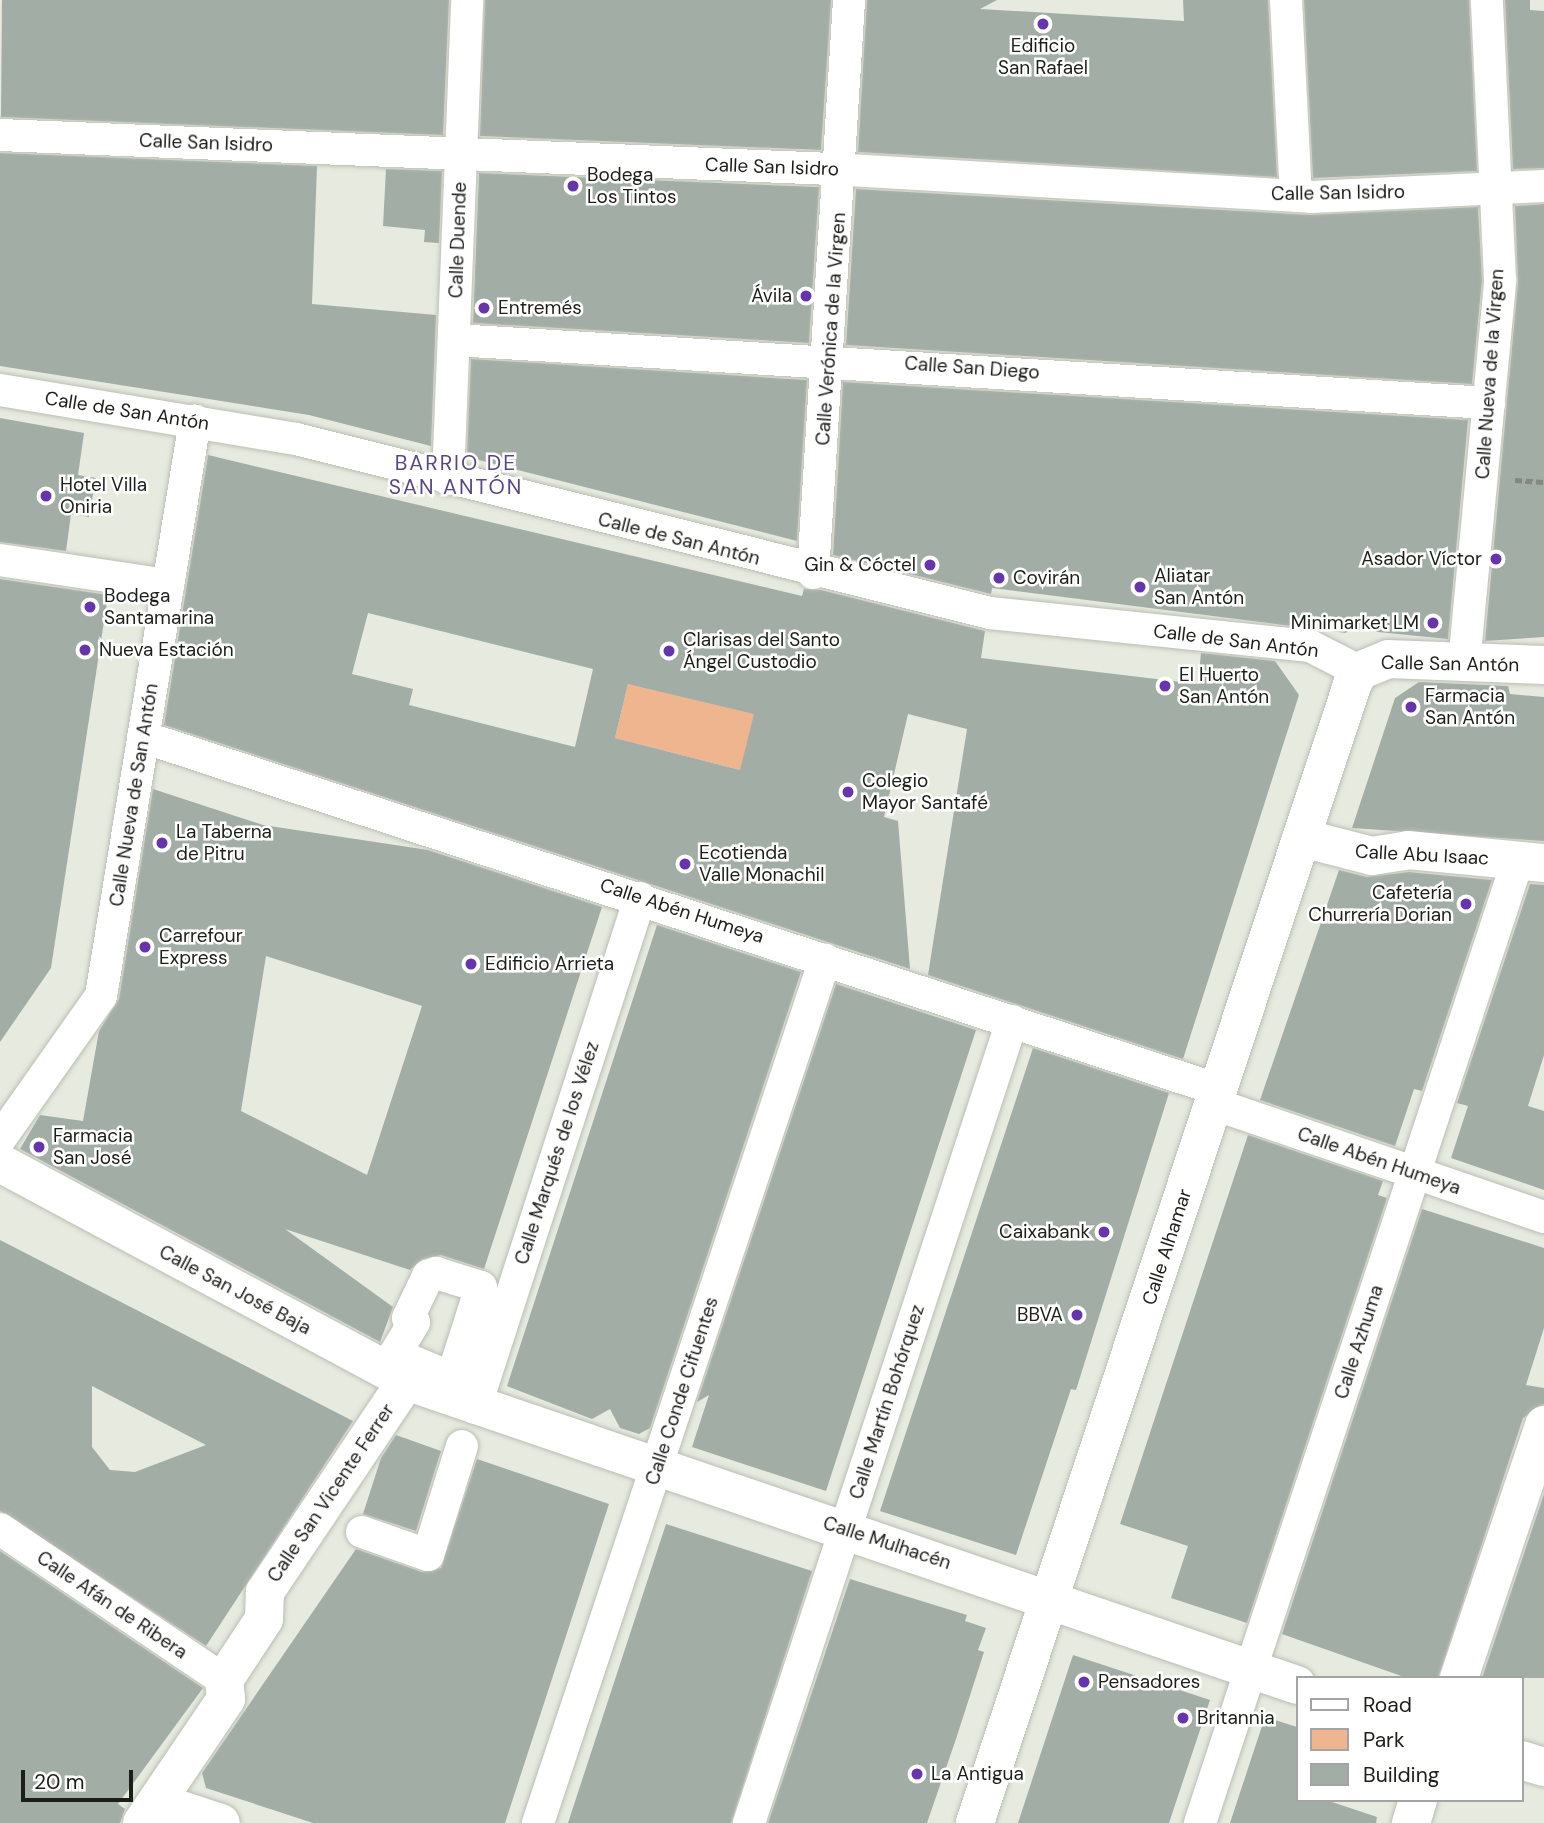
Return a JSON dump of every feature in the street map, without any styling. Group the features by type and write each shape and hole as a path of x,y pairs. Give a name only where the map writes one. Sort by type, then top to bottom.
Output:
{"street":[{"name":"Calle Duende","path":"448,479 467,0"},
{"name":"Calle Verónica de la Virgen","path":"813,573 841,170 849,0"},
{"path":"1286,0 1296,196"},
{"name":"Calle Nueva de la Virgen","path":"1464,664 1500,280 1487,0"},
{"name":"Calle San Isidro","path":"0,135 841,170 1296,196 1544,186"},
{"name":"Calle San Diego","path":"455,340 829,358 1489,403"},
{"name":"Calle de San Antón","path":"0,390 296,439 813,573 990,613 1310,646 1359,671"},
{"name":"Calle Nueva de San Antón","path":"0,1139 102,996 195,421"},
{"path":"0,560 168,585"},
{"name":"Calle San Antón","path":"1359,671 1388,659 1544,665"},
{"name":"Calle Alhamar","path":"975,1823 1359,671"},
{"name":"Calle Abén Humeya","path":"144,737 1012,1021 1415,1172 1544,1217"},
{"name":"Calle Abu Isaac","path":"1302,838 1372,856 1408,850 1531,861"},
{"name":"Calle Azhuma","path":"1200,1823 1415,1172 1531,861"},
{"name":"Calle Marqués de los Vélez","path":"475,1408 640,898"},
{"name":"Calle Conde Cifuentes","path":"538,1823 825,959"},
{"name":"Calle Martín Bohórquez","path":"748,1823 1012,1021"},
{"name":"Calle San José Baja","path":"0,1163 475,1408"},
{"name":"Calle San Vicente Ferrer","path":"149,1812 226,1699 224,1680 264,1619 265,1592 400,1367"},
{"name":"Calle Mulhacén","path":"475,1408 845,1530 1296,1685"},
{"path":"1461,1676 1544,1425"},
{"path":"362,1532 428,1555 462,1446"},
{"name":"Calle Afán de Ribera","path":"0,1529 224,1680"},
{"path":"1523,1761 1544,1767"},
{"path":"1411,1823 1417,1802"},
{"path":"149,1812 221,1823"}],"green space":[{"path":"628,684 802,706 740,770 615,738"}],"building":[{"path":"2,0 449,0 443,135 1,117"},
{"path":"485,0 831,0 821,150 480,136"},
{"path":"867,0 997,0 980,9 1184,21 1183,0 1268,0 1277,177 858,152"},
{"path":"1304,0 1469,0 1477,171 1313,178"},
{"path":"1505,0 1530,0 1530,10 1544,11 1544,168 1513,169"},
{"path":"0,153 317,166 312,304 436,315 431,446 309,415 0,366"},
{"path":"386,169 442,171 439,243 424,242 425,230 383,226"},
{"path":"479,173 819,187 809,343 473,323"},
{"path":"856,189 1310,215 1478,207 1482,280 1472,384 846,345"},
{"path":"1544,204 1544,637 1485,641 1518,282 1515,206"},
{"path":"471,359 807,380 797,541 467,457"},
{"path":"843,382 1468,420 1448,639 1348,629 1346,633 992,588 991,594 833,555"},
{"name":"Hotel Villa Oniria","path":"0,418 84,433 78,475 96,478 89,517 71,514 66,551 0,542"},
{"path":"208,455 802,596 804,589 821,590 985,631 981,658 1198,684 1201,653 1275,661 1299,695 1183,1059 928,975 967,729 908,714 884,817 898,821 910,969 164,725","holes":["368,613 593,669 575,747 409,705 413,689 352,674","628,684 754,714 740,770 615,738"]},
{"path":"0,579 108,595 51,968 0,1042"},
{"path":"1419,682 1508,686 1510,694 1544,697 1544,841 1352,828 1395,698"},
{"path":"153,789 263,825 428,850 602,907 484,1269 441,1255 422,1259 410,1270 285,1229 393,1307 380,1342 20,1149 40,1115 83,1121 99,1031 119,999","holes":["266,956 422,1006 367,1175 241,1111"]},
{"path":"1339,870 1367,877 1409,872 1492,880 1422,1091 1414,1089 1395,1146 1260,1100"},
{"path":"1530,884 1544,885 1544,1055 1528,1106 1544,1111 1544,1190 1451,1158 1468,1106 1457,1103"},
{"path":"657,925 801,972 650,1428 639,1434 620,1428 610,1409 592,1419 507,1386"},
{"path":"836,984 976,1030 826,1491 692,1447 709,1395 697,1402"},
{"path":"1033,1048 1169,1093 1076,1390 1071,1389 1016,1555 880,1511"},
{"path":"1248,1135 1383,1181 1378,1195 1387,1198 1247,1623 1171,1598 1188,1546 1120,1524"},
{"path":"1422,1209 1544,1248 1544,1328 1526,1385 1544,1388 1544,1404 1523,1418 1439,1676 1401,1676 1282,1634"},
{"path":"0,1240 353,1421 206,1646 0,1511","holes":["92,1386 206,1445 135,1472 110,1470 92,1447"]},
{"path":"396,1435 441,1451 416,1531 363,1514 381,1458"},
{"path":"477,1459 609,1504 505,1823 313,1823 206,1788 202,1773 356,1549 422,1572 441,1568"},
{"path":"1544,1494 1544,1678 1483,1676"},
{"path":"666,1524 812,1571 731,1823 568,1823"},
{"path":"0,1551 203,1688 118,1804 125,1809 120,1823 0,1823"},
{"path":"850,1579 967,1615 965,1621 986,1628 978,1650 984,1652 956,1739 927,1823 768,1823"},
{"path":"1073,1655 1210,1700 1169,1823 1018,1823"},
{"path":"1265,1717 1296,1727 1296,1802 1332,1802 1377,1817 1376,1823 1230,1823"}],"place":[{"name":"Edificio San Rafael","path":"1043,24"},
{"name":"Bodega Los Tintos","path":"573,186"},
{"name":"Ávila","path":"806,296"},
{"name":"Entremés","path":"484,308"},
{"name":"Hotel Villa Oniria","path":"46,496"},
{"name":"Asador Víctor","path":"1496,559"},
{"name":"Gin & Cóctel","path":"930,565"},
{"name":"Covirán","path":"999,578"},
{"name":"Aliatar San Antón","path":"1140,587"},
{"name":"Bodega Santamarina","path":"90,607"},
{"name":"Minimarket LM","path":"1433,623"},
{"name":"Nueva Estación","path":"85,650"},
{"name":"Clarisas del Santo Ángel Custodio","path":"669,651"},
{"name":"El Huerto San Antón","path":"1165,686"},
{"name":"Farmacia San Antón","path":"1411,707"},
{"name":"Colegio Mayor Santafé","path":"848,792"},
{"name":"La Taberna de Pitru","path":"162,843"},
{"name":"Ecotienda Valle Monachil","path":"685,864"},
{"name":"Cafetería Churrería Dorian","path":"1466,904"},
{"name":"Carrefour Express","path":"145,947"},
{"name":"Edificio Arrieta","path":"471,964"},
{"name":"Farmacia San José","path":"39,1147"},
{"name":"Caixabank","path":"1104,1232"},
{"name":"BBVA","path":"1077,1315"},
{"name":"Pensadores","path":"1084,1682"},
{"name":"Britannia","path":"1183,1718"},
{"name":"La Antigua","path":"917,1774"}],"district":[{"name":"BARRIO DE SAN ANTÓN","path":"456,475"}]}
